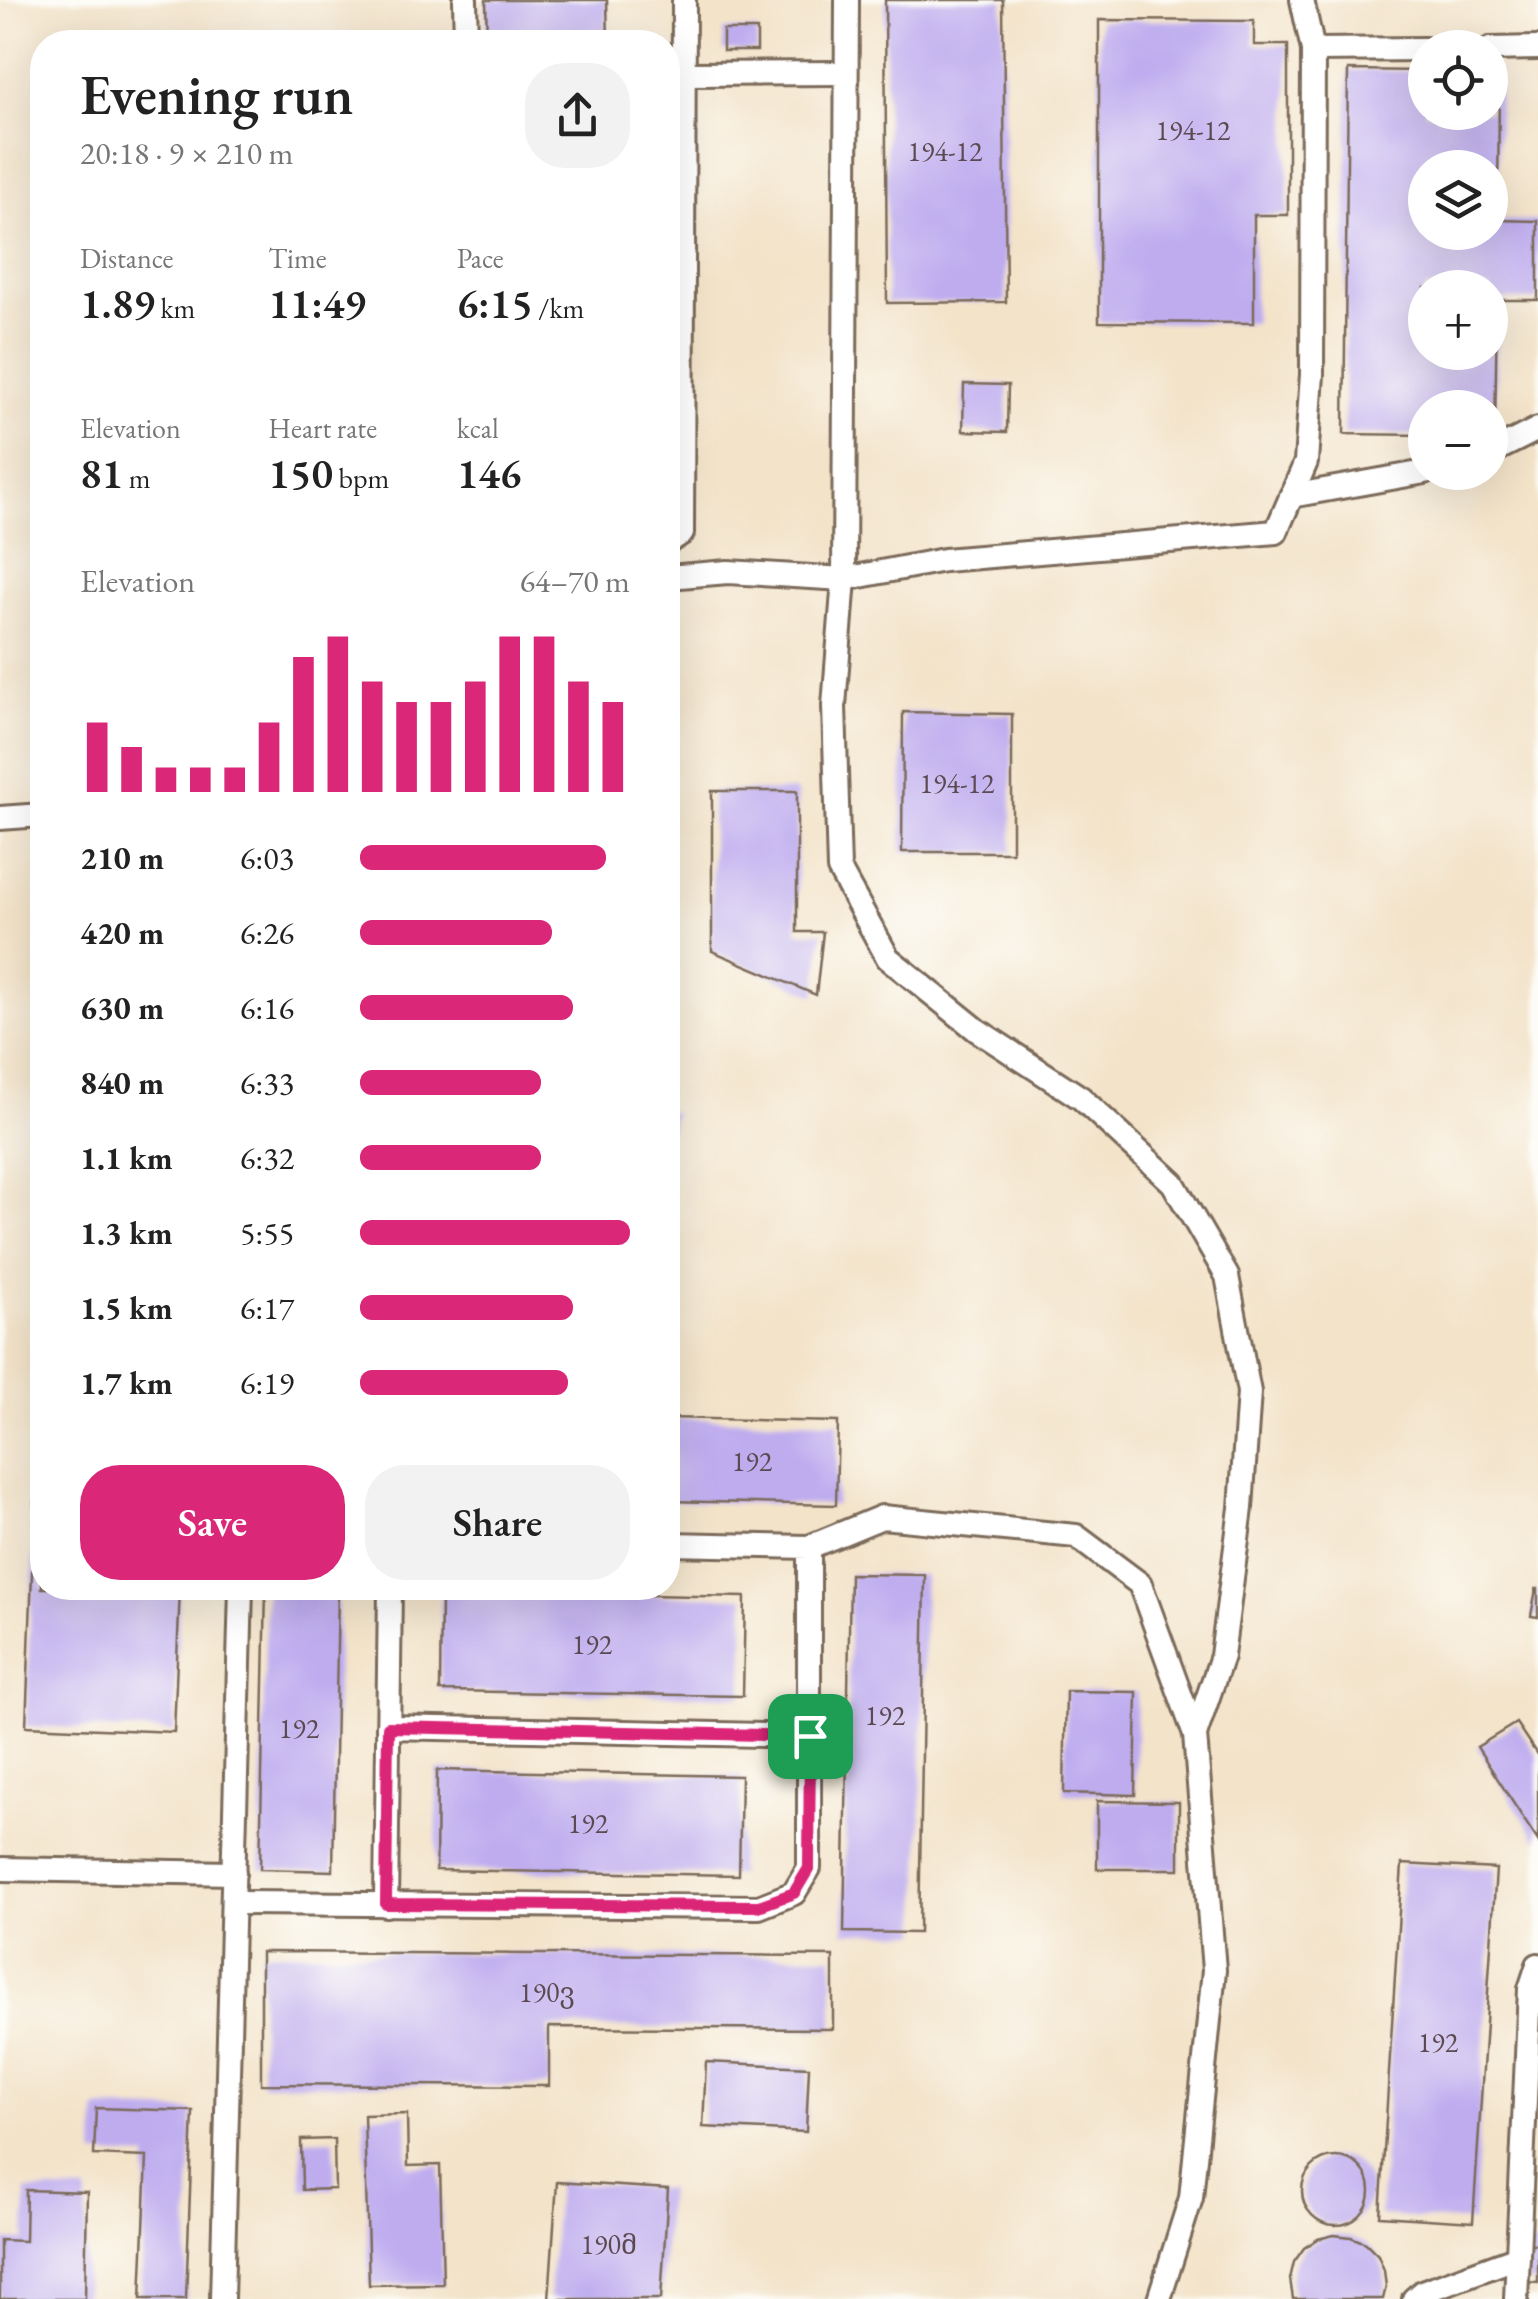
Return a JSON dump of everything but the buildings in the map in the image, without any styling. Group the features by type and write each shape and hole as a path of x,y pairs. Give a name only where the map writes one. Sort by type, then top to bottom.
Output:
{"lane":[{"path":"465,0 466,30"},
{"path":"680,164 684,0"},
{"path":"847,0 844,579 834,706 839,869 888,958 977,1030 1081,1098 1172,1183 1227,1276 1248,1392 1241,1508 1222,1656 1196,1735"},
{"path":"680,576 728,572 844,579 944,560 1276,532 1306,462 1312,374 1314,50 1302,0"},
{"path":"1508,49 1538,48"},
{"path":"1314,50 1408,49"},
{"path":"684,74 846,73"},
{"path":"1508,444 1538,429"},
{"path":"680,460 680,534"},
{"path":"1292,496 1408,475"},
{"path":"0,818 30,815"},
{"path":"680,1544 810,1547 882,1518 1076,1536 1140,1584 1196,1735 1214,1970 1191,2198 1159,2299"},
{"path":"233,1903 759,1906 794,1893 809,1868 810,1547"},
{"path":"222,2299 240,1600"},
{"path":"386,1904 390,1600"},
{"path":"388,1727 810,1736"},
{"path":"0,1869 234,1873"},
{"path":"1516,2299 1530,1988 1538,1965"},
{"path":"1414,2299 1422,2292 1518,2257"}],"route":[{"path":"388,1727 810,1736 809,1868 794,1893 759,1906 386,1904 388,1727"}]}
